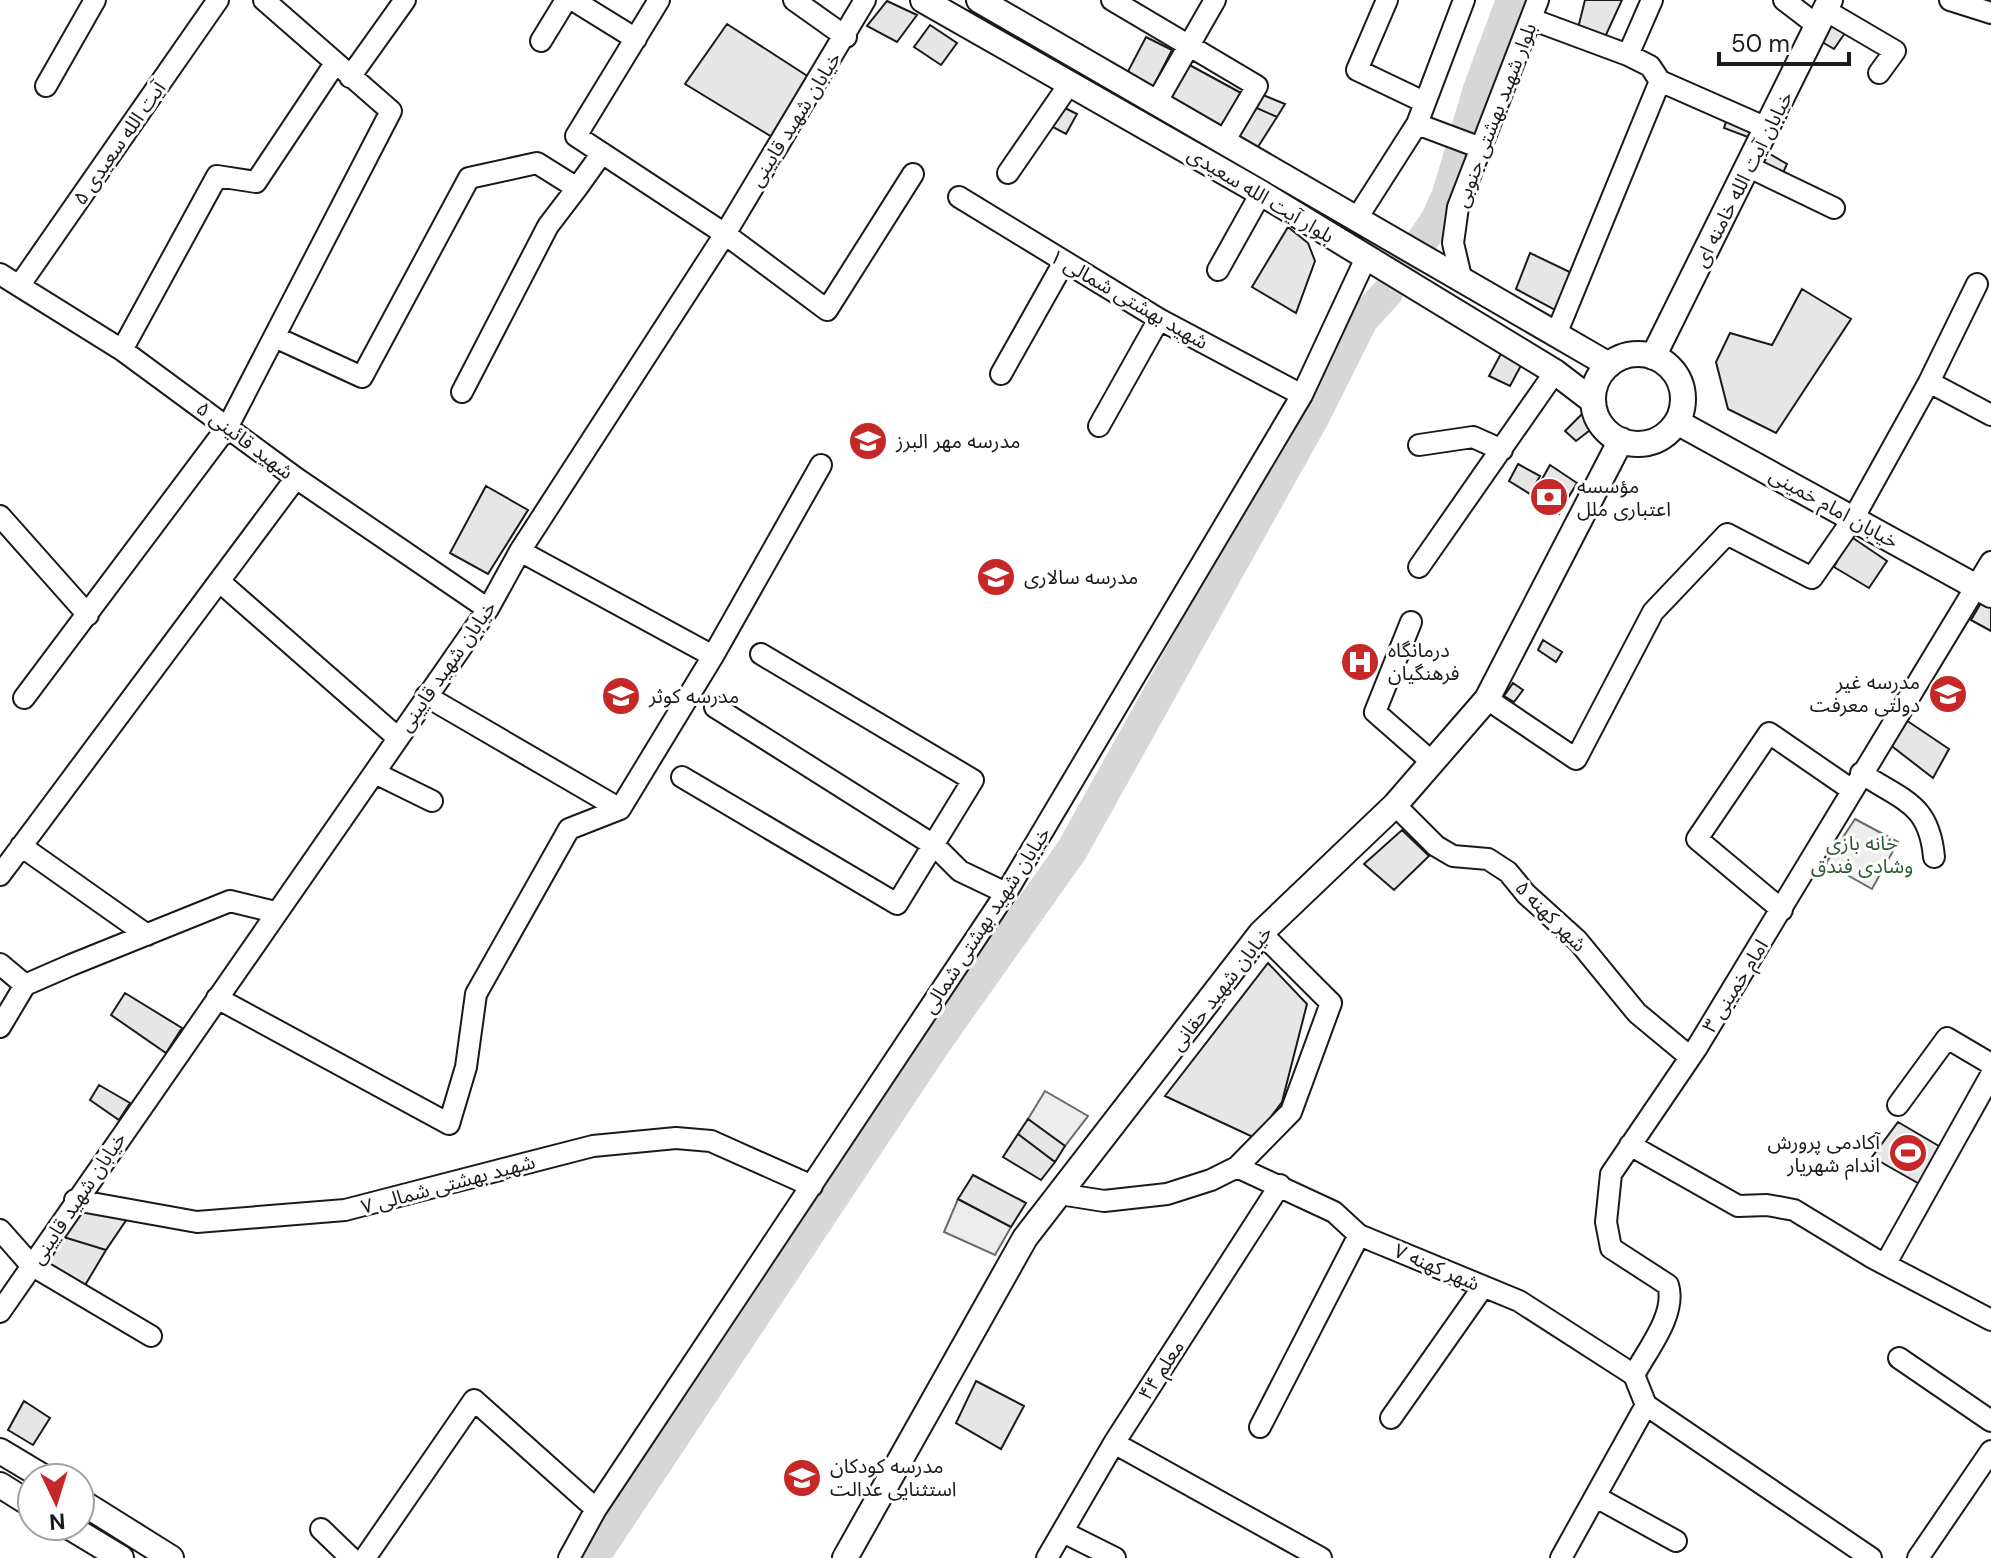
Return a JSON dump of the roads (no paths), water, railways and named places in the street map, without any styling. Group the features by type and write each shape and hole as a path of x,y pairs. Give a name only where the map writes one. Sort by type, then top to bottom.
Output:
{"main road":[{"name":"بلوار آیت الله سعیدی","path":"923,0 1261,193 1365,260 1555,372 1593,401"},
{"name":"بلوار آیت الله سعیدی","path":"979,0 1557,332 1609,365"},
{"name":"خیابان آیت الله خامنه ای","path":"1653,357 1769,129 1824,12"},
{"path":"1630,355 1653,357 1673,372 1679,383 1682,395 1677,422 1659,438 1647,442 1621,440 1601,425 1593,401 1594,388 1609,365 1630,355"},
{"name":"خیابان امام خمینی","path":"1677,422 1984,591"},
{"name":"خیابان شهید حقانی","path":"845,1558 1025,1238 1261,933 1395,805 1487,699 1621,440"},
{"path":"0,1451 18,1462"},
{"path":"96,1511 164,1556"},
{"path":"94,1542 121,1558"}],"street":[{"path":"46,86 95,0"},
{"name":"آیت الله سعیدی ۵","path":"19,286 218,0"},
{"path":"24,698 228,426 277,338 391,111 264,0"},
{"path":"122,350 217,176 256,182 342,71 405,0"},
{"path":"541,41 566,0"},
{"path":"573,0 636,39"},
{"path":"659,0 576,136 725,234 827,310 913,174"},
{"path":"794,0 846,37"},
{"name":"خیابان شهید قایینی","path":"2,1306 275,912 377,774 426,696 488,609 520,551 725,234 846,37 865,0"},
{"path":"1156,103 1215,0"},
{"path":"1387,0 1357,70 1424,102"},
{"path":"1357,218 1417,124 1464,0"},
{"path":"1628,55 1652,0"},
{"path":"1784,0 1824,12 1895,51 1879,73"},
{"path":"1950,0 1991,13"},
{"path":"1114,1 1257,86 1225,140"},
{"path":"1534,10 1650,66 1660,81 1769,129"},
{"name":"بلوار شهید بهشتی جنوبی","path":"1461,277 1453,243 1458,207 1534,10"},
{"path":"1557,332 1660,81"},
{"path":"1008,173 1070,83"},
{"path":"1417,124 1481,148"},
{"path":"462,392 548,226 602,153"},
{"path":"277,338 362,377 469,178 537,163 577,188"},
{"path":"1749,167 1834,208"},
{"path":"1218,270 1261,193"},
{"name":"شهید بهشتی شمالی ۱","path":"959,197 1159,319 1302,395"},
{"name":"خیابان شهید بهشتی شمالی","path":"569,1558 596,1509 1006,893 1302,395 1365,260"},
{"path":"1001,374 1064,262"},
{"name":"شهید قائینی ۵","path":"0,274 122,350 296,478 488,609"},
{"path":"1487,699 1576,759 1653,612 1727,534 1812,578 1853,519 1929,382 1977,284"},
{"path":"1099,426 1159,319"},
{"path":"1419,567 1475,482 1502,450 1555,372"},
{"path":"1929,382 1991,415"},
{"path":"1419,445 1473,437 1502,450"},
{"path":"217,998 449,1124 466,1067 476,994 569,829 620,809 713,656 821,465"},
{"path":"0,875 296,478"},
{"path":"0,516 88,615"},
{"path":"520,551 713,656"},
{"name":"امام خمینی ۳","path":"1634,1375 1667,1312 1671,1295 1668,1285 1611,1248 1606,1222 1611,1174 1690,1057 1857,782 1984,591 1991,562"},
{"path":"220,582 398,738"},
{"path":"1411,622 1375,712 1432,762"},
{"path":"682,777 897,904 935,846 973,780 761,654"},
{"path":"426,696 620,809"},
{"path":"715,707 935,846 960,871 1006,893"},
{"path":"1782,910 1697,839 1769,733 1857,782 1922,813 1931,829 1934,857"},
{"path":"377,774 432,801"},
{"name":"شهر کهنه ۵","path":"1395,805 1436,846 1453,856 1488,859 1508,872 1526,894 1578,941 1637,1013 1690,1057"},
{"path":"21,846 147,935"},
{"path":"0,1027 25,985 230,901 275,912"},
{"path":"1060,1194 1104,1201 1167,1194 1211,1180 1237,1167 1291,1112 1331,1003 1261,933"},
{"path":"0,964 25,985"},
{"path":"1898,1105 1947,1038 1991,1064"},
{"path":"1886,1263 1991,1075"},
{"name":"شهید بهشتی شمالی ۷","path":"75,1200 197,1222 345,1210 593,1146 676,1138 711,1141 812,1186"},
{"path":"1630,1145 1738,1206 1767,1205 1794,1210 1991,1320"},
{"name":"شهر کهنه ۷","path":"1237,1167 1334,1212 1359,1235 1519,1301 1634,1375"},
{"name":"معلم ۴۴","path":"1047,1558 1114,1443 1280,1185"},
{"path":"0,1230 31,1265 151,1336"},
{"path":"1260,1427 1359,1235"},
{"path":"1391,1418 1483,1287"},
{"path":"1899,1358 1991,1421"},
{"path":"1634,1375 1646,1405 1871,1558"},
{"path":"365,1558 474,1400 596,1509"},
{"path":"1561,1558 1646,1405"},
{"path":"1114,1443 1321,1558"},
{"path":"1918,1558 1991,1451"},
{"path":"1596,1497 1676,1541"},
{"path":"321,1529 351,1558"},
{"path":"1063,1532 1115,1558"}],"waterway":[{"path":"1402,270 1437,219 1448,194 1479,89 1512,0"},
{"path":"593,1558 936,1042 1072,850 1313,418 1362,320 1387,293"}],"place":[{"name":"مدرسه مهر البرز","path":"868,441"},
{"name":"مؤسسه اعتباری ملل","path":"1549,497"},
{"name":"مدرسه سالاری","path":"996,577"},
{"name":"درمانگاه فرهنگیان","path":"1360,662"},
{"name":"مدرسه غیر دولتی معرفت","path":"1948,694"},
{"name":"مدرسه کوثر","path":"621,696"},
{"name":"آکادمی پرورش اندام شهریار","path":"1908,1153"},
{"name":"مدرسه کودکان استثنایی عدالت","path":"802,1478"}],"park label":[{"name":"خانه بازی وشادی فندق","path":"1862,854"}]}
